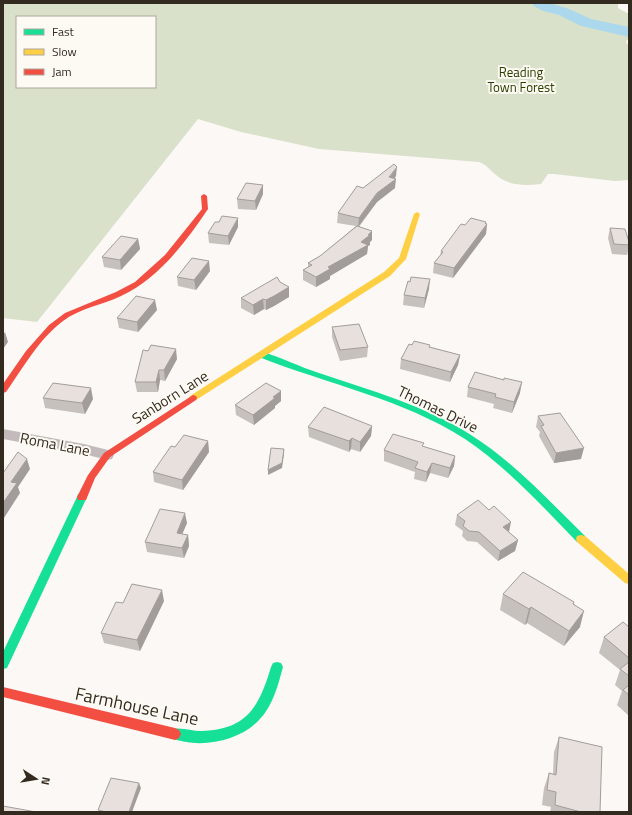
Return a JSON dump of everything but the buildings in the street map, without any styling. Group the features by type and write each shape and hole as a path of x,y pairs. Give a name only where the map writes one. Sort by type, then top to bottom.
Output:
{"street":[{"path":"3,390 38,344 60,320 82,308 126,291 149,276 203,212 204,196"},
{"name":"Sanborn Lane","path":"3,664 80,498 91,477 107,455 381,279 394,269 406,252 417,214"},
{"name":"Thomas Drive","path":"262,355 298,371 404,406 467,437 502,462 521,478 592,551 629,580"},
{"name":"Roma Lane","path":"3,434 84,449 107,455"},
{"name":"Farmhouse Lane","path":"3,692 163,730 197,736 214,736 238,729 247,724 256,716 265,702 277,667"}],"green space":[{"name":"Reading Town Forest","path":"3,3 539,3 548,8 564,12 586,23 629,32 629,39 626,41 629,45 629,180 615,181 548,174 541,184 517,184 501,179 479,162 319,149 241,132 198,119 37,322 3,318"},
{"path":"547,3 618,3 618,8 629,14 629,29 620,26 593,22 571,11"}],"water":[{"path":"539,3 547,3 563,8 593,22 620,26 629,29 629,32 586,23 564,12 548,8"}],"waterway":[{"path":"539,3 548,8 564,12 586,23 629,32"}],"traffic: fast":[{"path":"262,355 393,402 444,423 468,437 498,460 540,498 581,539"},
{"path":"3,664 82,497"},
{"path":"175,734 187,736 212,736 236,730 246,724 255,716 263,705 277,667"}],"traffic: slow":[{"path":"193,398 387,274 402,259 417,214"},
{"path":"581,539 629,580"}],"traffic: jam":[{"path":"3,390 36,343 60,319 76,310 119,294 149,275 167,257 201,215 205,209 204,196"},
{"path":"82,497 91,477 107,455 193,398"},
{"path":"3,692 175,734"}]}
